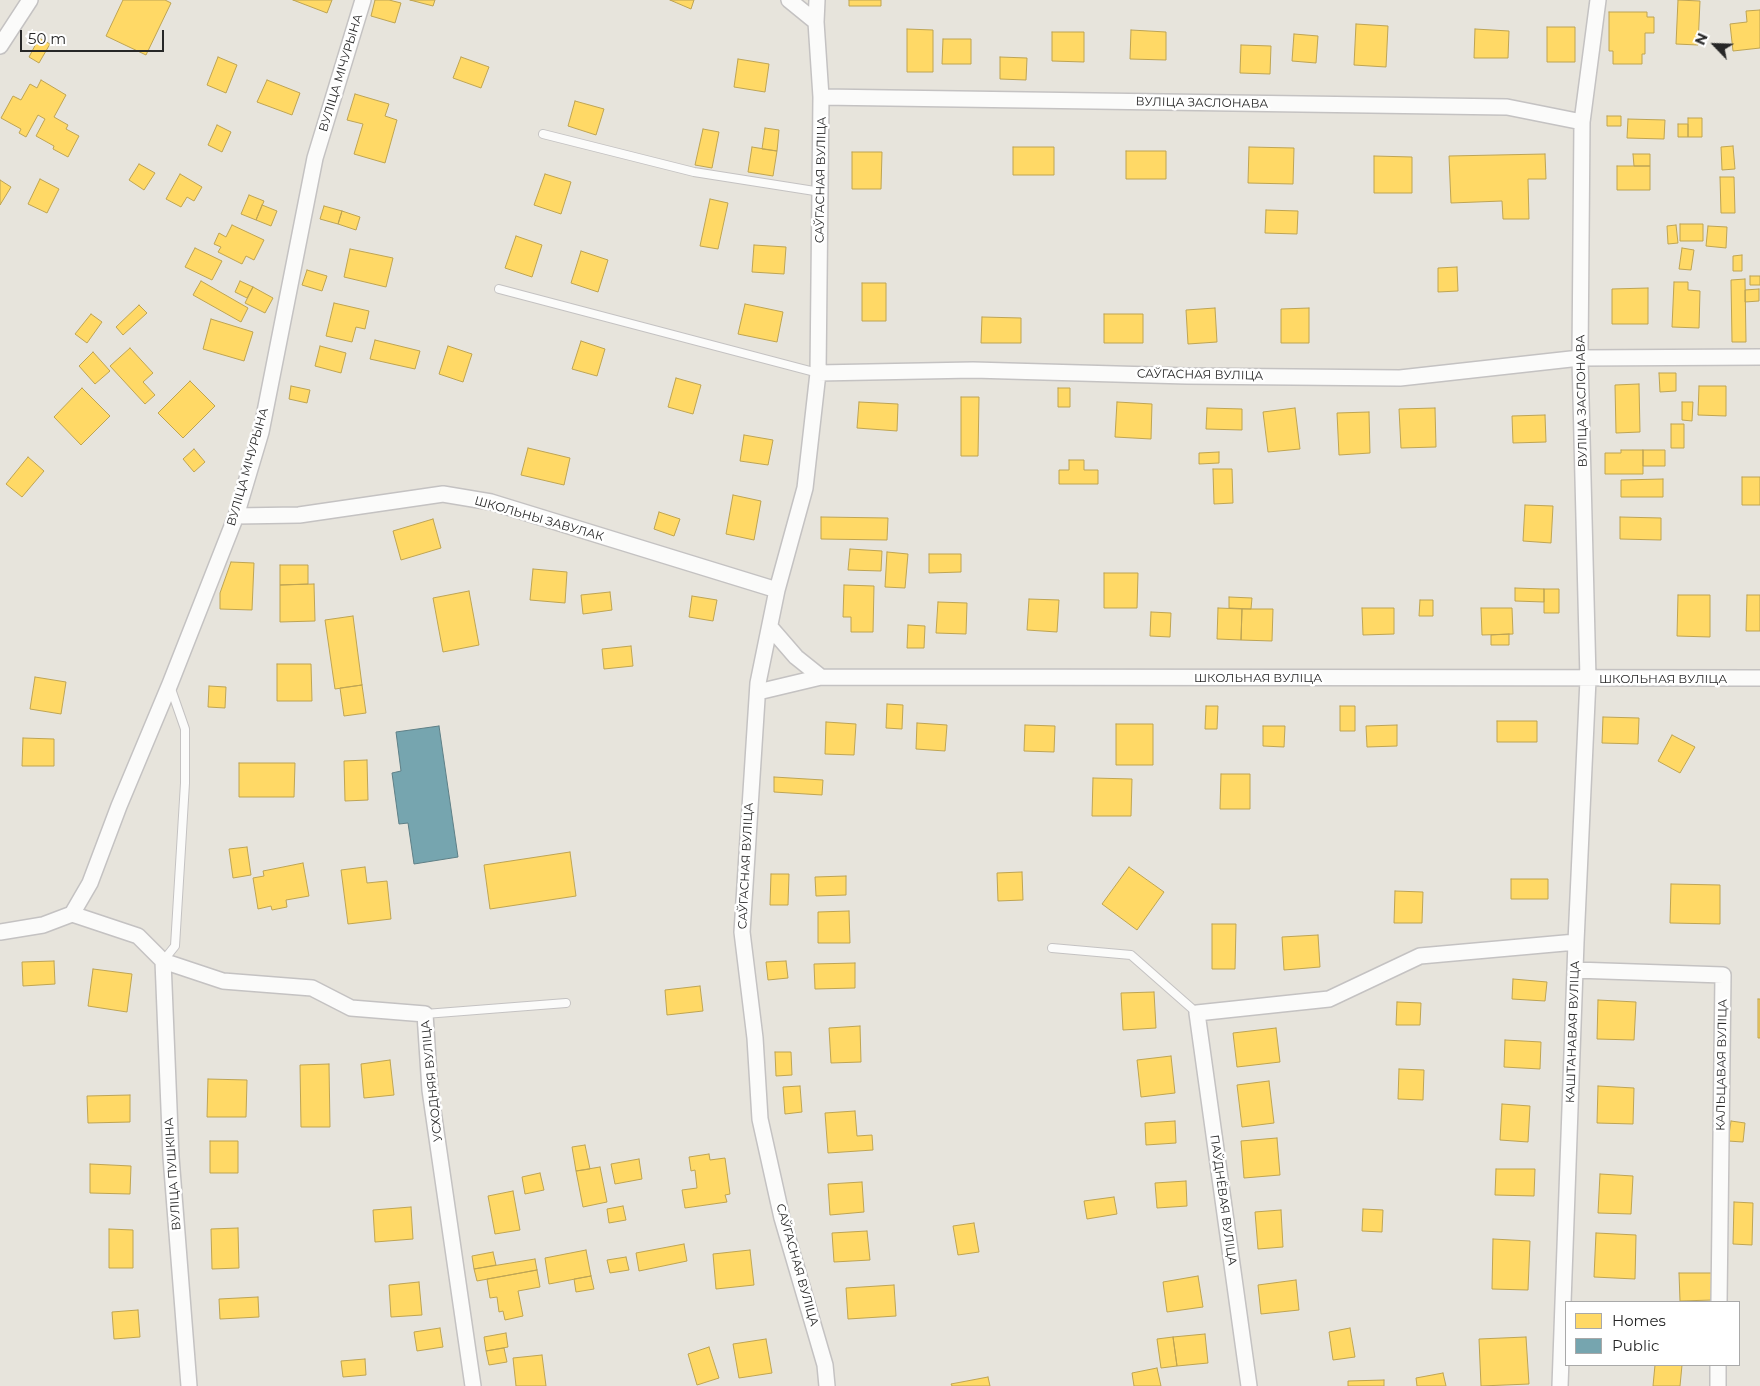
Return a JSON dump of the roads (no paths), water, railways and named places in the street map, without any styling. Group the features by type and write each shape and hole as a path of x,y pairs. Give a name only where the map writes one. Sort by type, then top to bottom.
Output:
{"street":[{"path":"0,46 30,0"},
{"name":"ВУЛІЦА МІЧУРЫНА","path":"72,914 90,883 119,806 170,684 236,516 261,432 315,158 364,0"},
{"path":"790,0 816,22"},
{"name":"САЎГАСНАЯ ВУЛІЦА","path":"817,0 816,22 821,96 818,373 805,488 777,590 758,692 742,932 755,1038 760,1119 782,1218 825,1365 827,1386"},
{"name":"ВУЛІЦА ЗАСЛОНАВА","path":"1588,679 1580,358 1582,122 1598,0"},
{"name":"ВУЛІЦА ЗАСЛОНАВА","path":"821,96 1507,108 1582,122"},
{"name":"САЎГАСНАЯ ВУЛІЦА","path":"818,373 973,370 1187,376 1400,378 1580,358 1760,357"},
{"name":"ШКОЛЬНЫ ЗАВУЛАК","path":"236,516 299,515 443,494 491,502 777,590"},
{"path":"770,627 796,657 821,677"},
{"name":"ШКОЛЬНАЯ ВУЛІЦА","path":"758,692 821,677 1760,678"},
{"name":"КАШТАНАВАЯ ВУЛІЦА","path":"1560,1386 1576,942 1588,679"},
{"path":"0,932 44,925 72,914 138,936 163,961"},
{"path":"1197,1014 1329,999 1420,956 1576,942"},
{"name":"УСХОДНЯЯ ВУЛІЦА","path":"163,961 223,981 312,988 351,1008 425,1014 430,1090 473,1386"},
{"name":"ВУЛІЦА ПУШКІНА","path":"163,961 171,1157 188,1386"},
{"name":"КАЛЬЦАВАЯ ВУЛІЦА","path":"1575,970 1723,975 1719,1301"},
{"name":"ПАЎДНЁВАЯ ВУЛІЦА","path":"1197,1014 1249,1386"},
{"path":"825,1365 839,1386"},
{"path":"1718,1366 1718,1386"}],"lane":[{"path":"543,134 694,172 821,192"},
{"path":"499,289 818,373"},
{"path":"163,961 175,946 185,783 185,730 170,684"},
{"path":"1052,948 1131,955 1197,1014"},
{"path":"425,1014 566,1003"}]}
